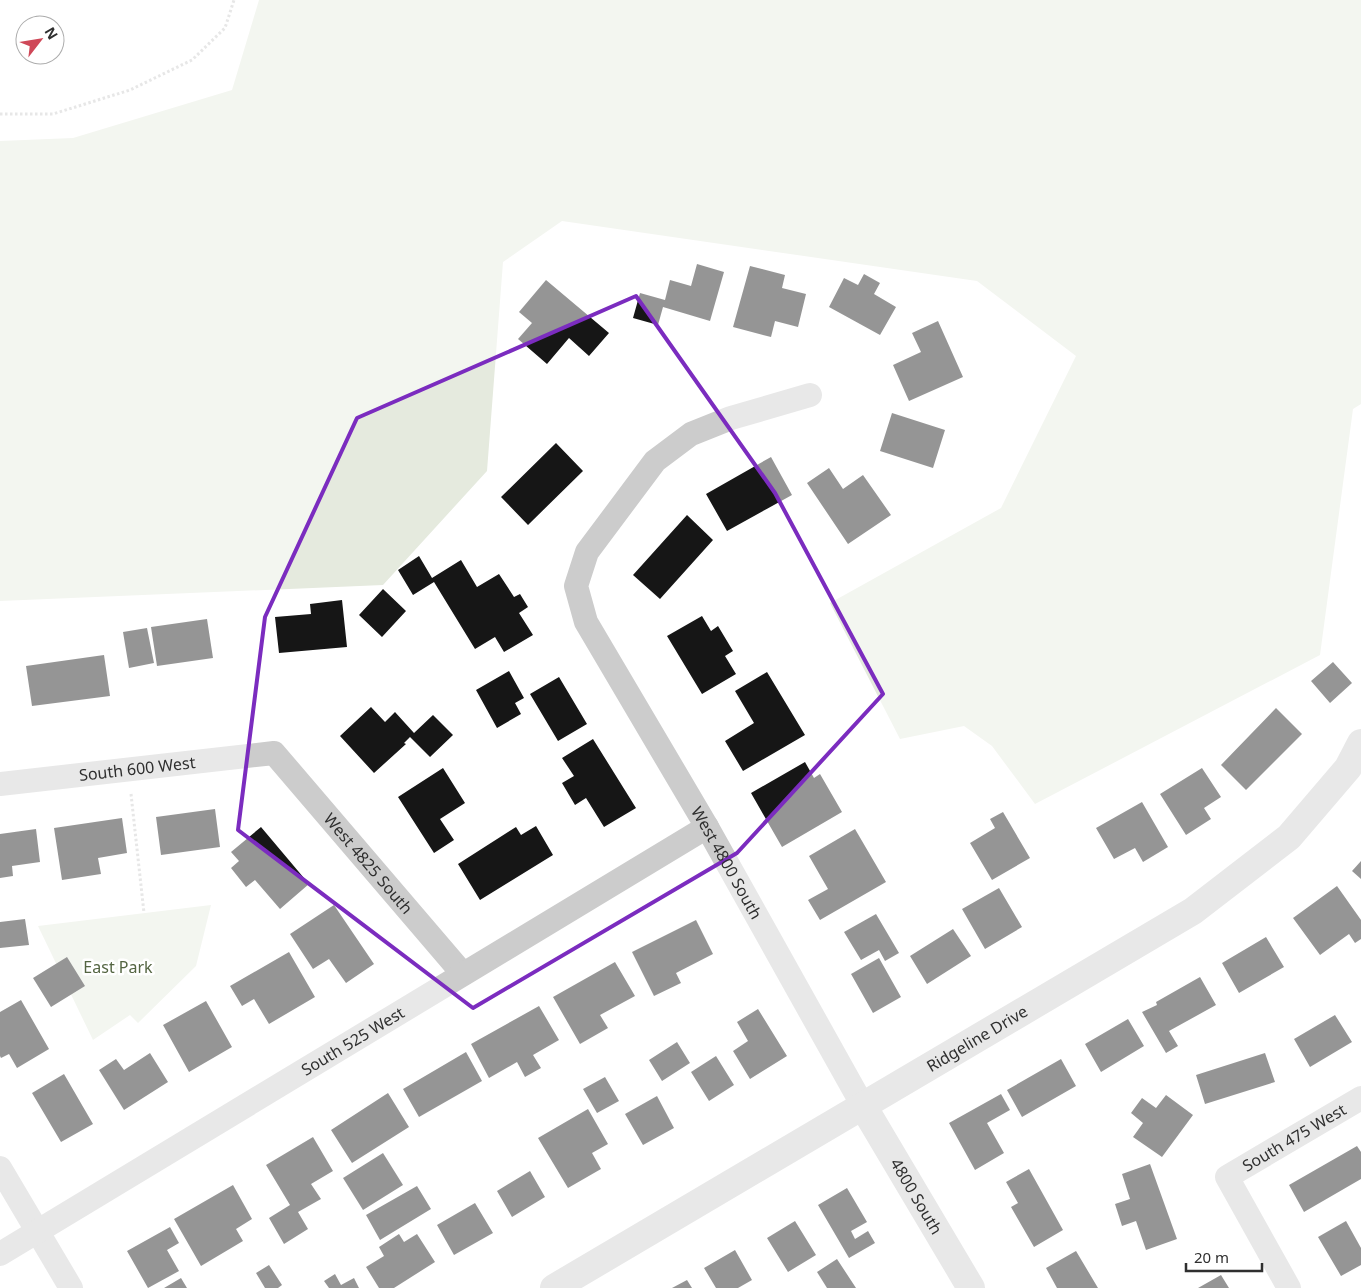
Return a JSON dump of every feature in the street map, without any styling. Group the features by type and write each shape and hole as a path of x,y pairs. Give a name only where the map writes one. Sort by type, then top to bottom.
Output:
{"street":[{"name":"West 4800 South","path":"810,396 731,418 691,434 655,461 587,552 576,586 586,622 707,827 863,1106"},
{"name":"Ridgeline Drive","path":"554,1288 1193,910 1289,837 1348,768 1361,743"},
{"name":"South 600 West","path":"0,784 274,753"},
{"name":"West 4825 South","path":"274,753 463,974"},
{"name":"South 525 West","path":"0,1254 707,827"},
{"name":"South 475 West","path":"1289,1288 1227,1177 1361,1098"},
{"name":"4800 South","path":"863,1106 971,1288"},
{"path":"0,1168 72,1288"}],"path":[{"path":"0,114 53,114 130,90 192,60 225,28 234,0"},
{"path":"130,793 144,913"}],"highlighted area":[{"path":"636,296 775,493 883,694 737,853 473,1008 238,830 265,617 357,418"}],"green space":[{"path":"259,0 1361,0 1361,404 1353,409 1320,655 1035,804 992,746 964,726 900,739 830,603 1001,508 1076,356 977,281 562,221 503,262 487,471 383,585 0,601 0,141 73,138 232,90"},
{"name":"East Park","path":"211,905 196,966 138,1023 130,1015 93,1040 38,926"}],"building":[{"path":"697,264 724,272 710,321 663,307 658,325 633,318 640,293 665,300 670,280 691,286"},
{"path":"750,266 785,275 782,288 806,294 798,327 775,321 771,337 733,327"},
{"path":"864,274 880,283 874,294 896,307 880,335 829,307 844,278 858,285"},
{"path":"546,280 609,333 589,356 569,338 547,364 518,339 532,323 519,312"},
{"path":"938,321 963,377 909,401 893,365 921,352 912,333"},
{"path":"892,413 945,430 933,468 880,451"},
{"path":"556,443 583,471 528,525 501,497"},
{"path":"771,457 792,495 727,531 706,494"},
{"path":"829,468 843,489 863,475 891,515 848,544 807,483"},
{"path":"687,515 713,540 660,599 633,575"},
{"path":"419,556 432,578 461,560 477,587 499,574 514,597 520,594 528,607 519,613 533,635 504,652 495,637 475,649 434,582 413,595 398,570"},
{"path":"383,589 406,611 382,637 359,615"},
{"path":"342,600 347,647 279,653 275,617 311,614 310,604"},
{"path":"702,616 711,631 718,626 733,651 725,656 736,674 702,694 667,636"},
{"path":"207,619 213,658 157,666 151,627"},
{"path":"147,628 154,663 129,668 123,632"},
{"path":"104,655 110,696 32,706 26,666"},
{"path":"1333,662 1352,683 1330,703 1311,681"},
{"path":"509,671 524,698 515,703 521,714 497,728 476,690"},
{"path":"767,672 805,735 743,771 725,741 754,723 735,691"},
{"path":"559,677 587,724 558,741 530,694"},
{"path":"371,707 385,722 395,712 414,733 433,715 453,735 430,757 410,737 404,743 406,744 374,773 340,736"},
{"path":"1276,708 1302,734 1246,790 1221,765"},
{"path":"593,739 636,808 604,827 586,798 575,805 562,783 574,776 562,758"},
{"path":"805,762 814,778 820,774 842,812 782,847 751,793"},
{"path":"443,768 465,803 440,819 454,840 434,853 398,797"},
{"path":"1202,768 1221,797 1204,808 1211,819 1186,835 1160,794"},
{"path":"1142,802 1168,847 1143,862 1135,848 1114,859 1096,828"},
{"path":"215,809 220,847 161,855 156,817"},
{"path":"1003,812 1030,858 992,880 970,843 995,828 990,819"},
{"path":"122,818 127,853 98,858 101,874 62,880 54,828"},
{"path":"536,826 553,855 480,900 458,864 516,827 521,835"},
{"path":"261,827 309,884 280,909 255,880 246,887 231,868 239,861 231,852"},
{"path":"36,829 40,862 12,866 13,876 0,878 0,834"},
{"path":"855,829 886,882 820,920 808,900 828,889 809,856"},
{"path":"1361,861 1361,879 1352,871"},
{"path":"1337,886 1361,920 1361,939 1355,943 1349,934 1320,955 1293,918"},
{"path":"999,888 1022,927 985,949 962,909"},
{"path":"334,905 374,964 346,983 329,959 313,969 290,934"},
{"path":"876,914 899,953 885,961 879,950 861,960 844,932"},
{"path":"25,919 29,945 0,948 0,922"},
{"path":"696,920 713,954 676,973 681,983 654,996 632,952"},
{"path":"953,929 971,956 927,984 910,956"},
{"path":"1266,937 1284,967 1239,993 1222,963"},
{"path":"289,952 315,997 269,1024 254,999 242,1006 230,986"},
{"path":"67,957 85,986 51,1007 33,978"},
{"path":"879,958 901,997 873,1013 851,974"},
{"path":"615,962 635,996 600,1015 608,1028 580,1044 553,997"},
{"path":"1200,977 1216,1005 1169,1031 1178,1046 1166,1053 1142,1012 1157,1005 1156,1002"},
{"path":"21,1000 49,1049 17,1068 9,1054 1,1058 0,1056 0,1012"},
{"path":"206,1001 232,1047 189,1072 163,1025"},
{"path":"539,1006 559,1040 533,1055 541,1068 525,1077 517,1062 489,1078 471,1044"},
{"path":"758,1009 787,1056 750,1079 733,1051 748,1041 737,1022"},
{"path":"1335,1015 1352,1042 1310,1067 1294,1039"},
{"path":"1128,1019 1144,1046 1101,1072 1085,1044"},
{"path":"677,1042 690,1063 662,1081 649,1060"},
{"path":"466,1052 482,1081 419,1117 403,1089"},
{"path":"150,1053 168,1082 124,1110 99,1070 116,1059 124,1070"},
{"path":"1265,1053 1275,1082 1205,1104 1196,1075"},
{"path":"716,1056 734,1085 709,1101 691,1072"},
{"path":"1061,1059 1076,1086 1022,1117 1007,1090"},
{"path":"64,1074 93,1124 61,1142 32,1093"},
{"path":"605,1077 619,1101 597,1113 583,1089"},
{"path":"388,1093 409,1127 352,1163 331,1130"},
{"path":"1001,1094 1010,1110 987,1123 1004,1153 975,1170 949,1123"},
{"path":"1166,1095 1193,1115 1162,1157 1133,1137 1143,1123 1131,1113 1142,1098 1156,1108"},
{"path":"657,1096 674,1128 643,1145 625,1114"},
{"path":"588,1109 608,1144 592,1153 601,1169 568,1188 538,1138"},
{"path":"313,1137 333,1171 311,1184 321,1199 298,1212 308,1229 284,1244 269,1218 290,1205 266,1165"},
{"path":"1357,1146 1361,1152 1361,1179 1304,1212 1289,1185"},
{"path":"383,1153 403,1185 363,1210 343,1178"},
{"path":"1150,1164 1177,1239 1146,1250 1136,1221 1122,1226 1115,1204 1130,1199 1122,1174"},
{"path":"1029,1169 1063,1230 1034,1247 1011,1207 1018,1203 1006,1182"},
{"path":"530,1171 545,1197 512,1217 497,1191"},
{"path":"233,1185 252,1219 236,1229 243,1241 201,1266 174,1219"},
{"path":"417,1186 431,1209 380,1240 366,1215"},
{"path":"847,1188 867,1222 851,1231 855,1239 868,1231 875,1243 849,1258 818,1205"},
{"path":"475,1203 493,1233 454,1255 437,1225"},
{"path":"795,1221 816,1255 788,1272 767,1238"},
{"path":"1346,1221 1361,1248 1361,1265 1341,1276 1318,1237"},
{"path":"170,1227 179,1243 167,1250 179,1271 148,1288 127,1251"},
{"path":"399,1234 404,1242 417,1234 435,1262 394,1288 379,1288 366,1267 384,1256 379,1247"},
{"path":"735,1250 752,1280 738,1288 716,1288 704,1268"},
{"path":"1076,1251 1098,1288 1057,1288 1046,1268"},
{"path":"837,1259 856,1288 827,1288 817,1272"},
{"path":"269,1265 282,1285 278,1288 265,1288 256,1273"},
{"path":"335,1274 341,1285 354,1278 359,1288 329,1288 324,1281"},
{"path":"1221,1275 1229,1288 1198,1288"},
{"path":"181,1278 187,1288 164,1288"},
{"path":"687,1280 692,1288 672,1288"}]}
